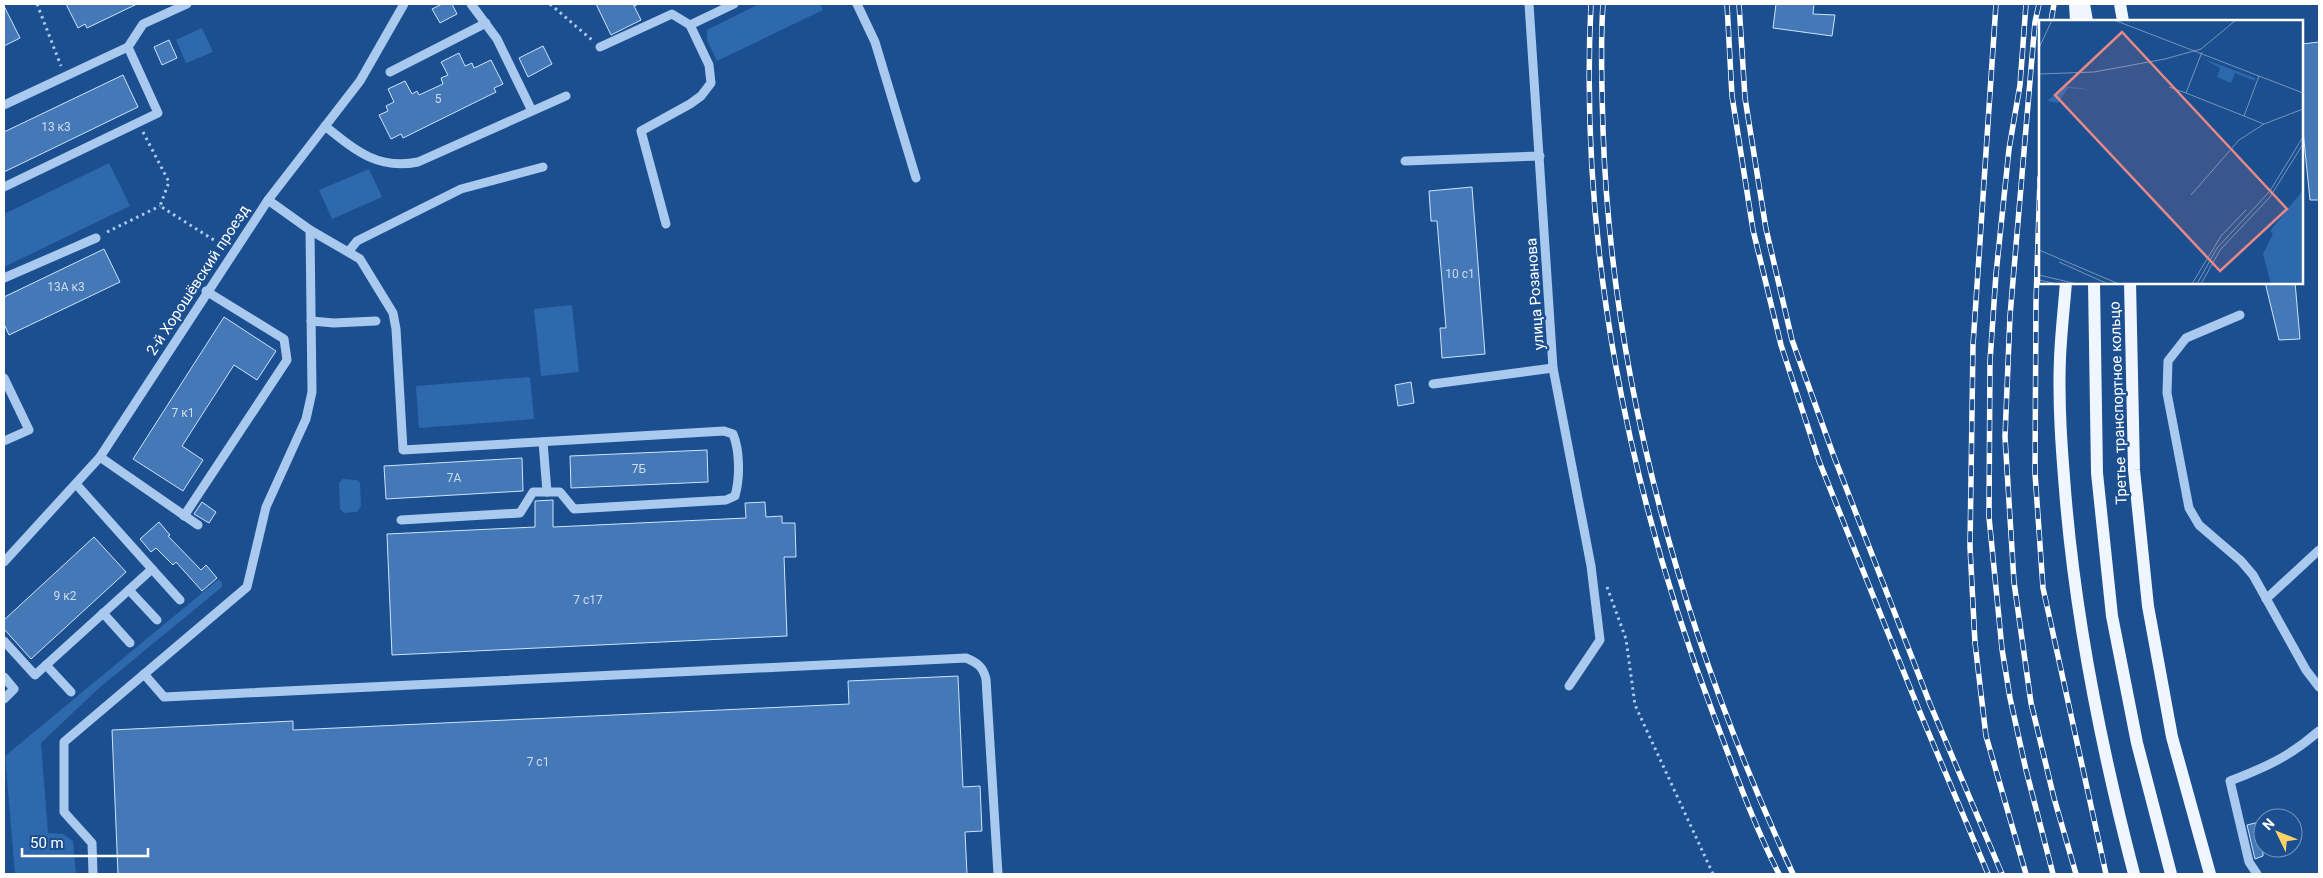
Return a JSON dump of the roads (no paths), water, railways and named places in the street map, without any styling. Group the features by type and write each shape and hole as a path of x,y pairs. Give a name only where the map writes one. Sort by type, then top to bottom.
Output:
{"main road":[{"path":"2075,4 2076,20"},
{"path":"2084,4 2087,20"},
{"path":"2120,4 2123,20"},
{"path":"2066,284 2060,358 2061,446 2072,567 2083,642 2107,769 2134,874"},
{"name":"Третье транспортное кольцо","path":"2094,284 2097,472 2112,616 2136,743 2171,874"},
{"name":"Третье транспортное кольцо","path":"2130,284 2134,470 2148,606 2172,737 2209,871"}],"street":[{"path":"4,105 128,46 143,24 186,4"},
{"name":"2-й Хорошёвский проезд","path":"4,562 100,457 232,252 298,158 360,81 404,4"},
{"path":"471,4 497,39 532,111"},
{"path":"690,26 734,4"},
{"path":"857,4 875,42 916,178"},
{"name":"улица Розанова","path":"1529,4 1553,368 1592,580 1600,640 1569,686"},
{"path":"600,47 672,14 690,26 710,65 711,83 701,96 690,104 641,130 666,224"},
{"path":"390,72 486,23"},
{"path":"4,187 158,113 128,46"},
{"path":"325,126 378,162 405,164 418,162 566,96"},
{"path":"1405,162 1540,156"},
{"path":"349,251 357,241 461,189 543,167"},
{"path":"268,200 310,230 360,259 393,313 403,450 724,431 733,434 736,442 738,485 735,496 726,500 574,509 560,492 533,492 520,513 401,520"},
{"path":"93,874 92,844 64,812 64,742 247,587 266,507 306,419 312,392 310,230"},
{"path":"4,278 96,238"},
{"path":"184,516 287,360 284,340 206,291"},
{"path":"2240,315 2186,338 2168,361 2167,393 2189,508 2199,525 2241,561 2253,575 2306,670 2319,687"},
{"path":"311,321 334,323 376,321"},
{"path":"1433,384 1553,368"},
{"path":"4,378 29,430 4,441"},
{"path":"543,442 547,492"},
{"path":"100,457 198,525"},
{"path":"76,484 180,600"},
{"path":"2266,599 2319,550"},
{"path":"4,640 35,675 152,569"},
{"path":"129,590 157,620"},
{"path":"103,613 130,643"},
{"path":"144,674 164,697 966,658 977,663 983,670 986,679 998,874"},
{"path":"46,665 71,692"},
{"path":"4,677 14,689 4,699"},
{"path":"2257,874 2249,862 2230,780 2271,765 2293,753 2319,732"}],"railway":[{"path":"1591,4 1589,95 1593,185 1602,276 1616,366 1634,455 1657,543 1684,630 1744,796 1779,874"},
{"path":"1603,4 1601,51 1603,130 1609,227 1621,323 1639,418 1661,511 1688,604 1719,695 1754,785 1793,874"},
{"path":"1727,4 1732,96 1753,230 1781,345 1819,461 1919,710 1988,874"},
{"path":"1739,4 1745,98 1766,229 1792,340 1833,454 1930,704 2002,874"},
{"path":"1996,4 1973,345 1970,547 1975,643 1986,736 2026,874"},
{"path":"2026,4 2020,85 2009,149 1996,274 1990,361 1989,517 2002,649 2010,698 2026,770 2053,874"},
{"path":"2039,4 2035,22 2010,316 2005,437 2014,582 2031,703 2054,798 2076,874"},
{"path":"2051,20 2054,4"},
{"path":"2039,209 2036,302 2035,473 2043,588 2106,874"}]}
